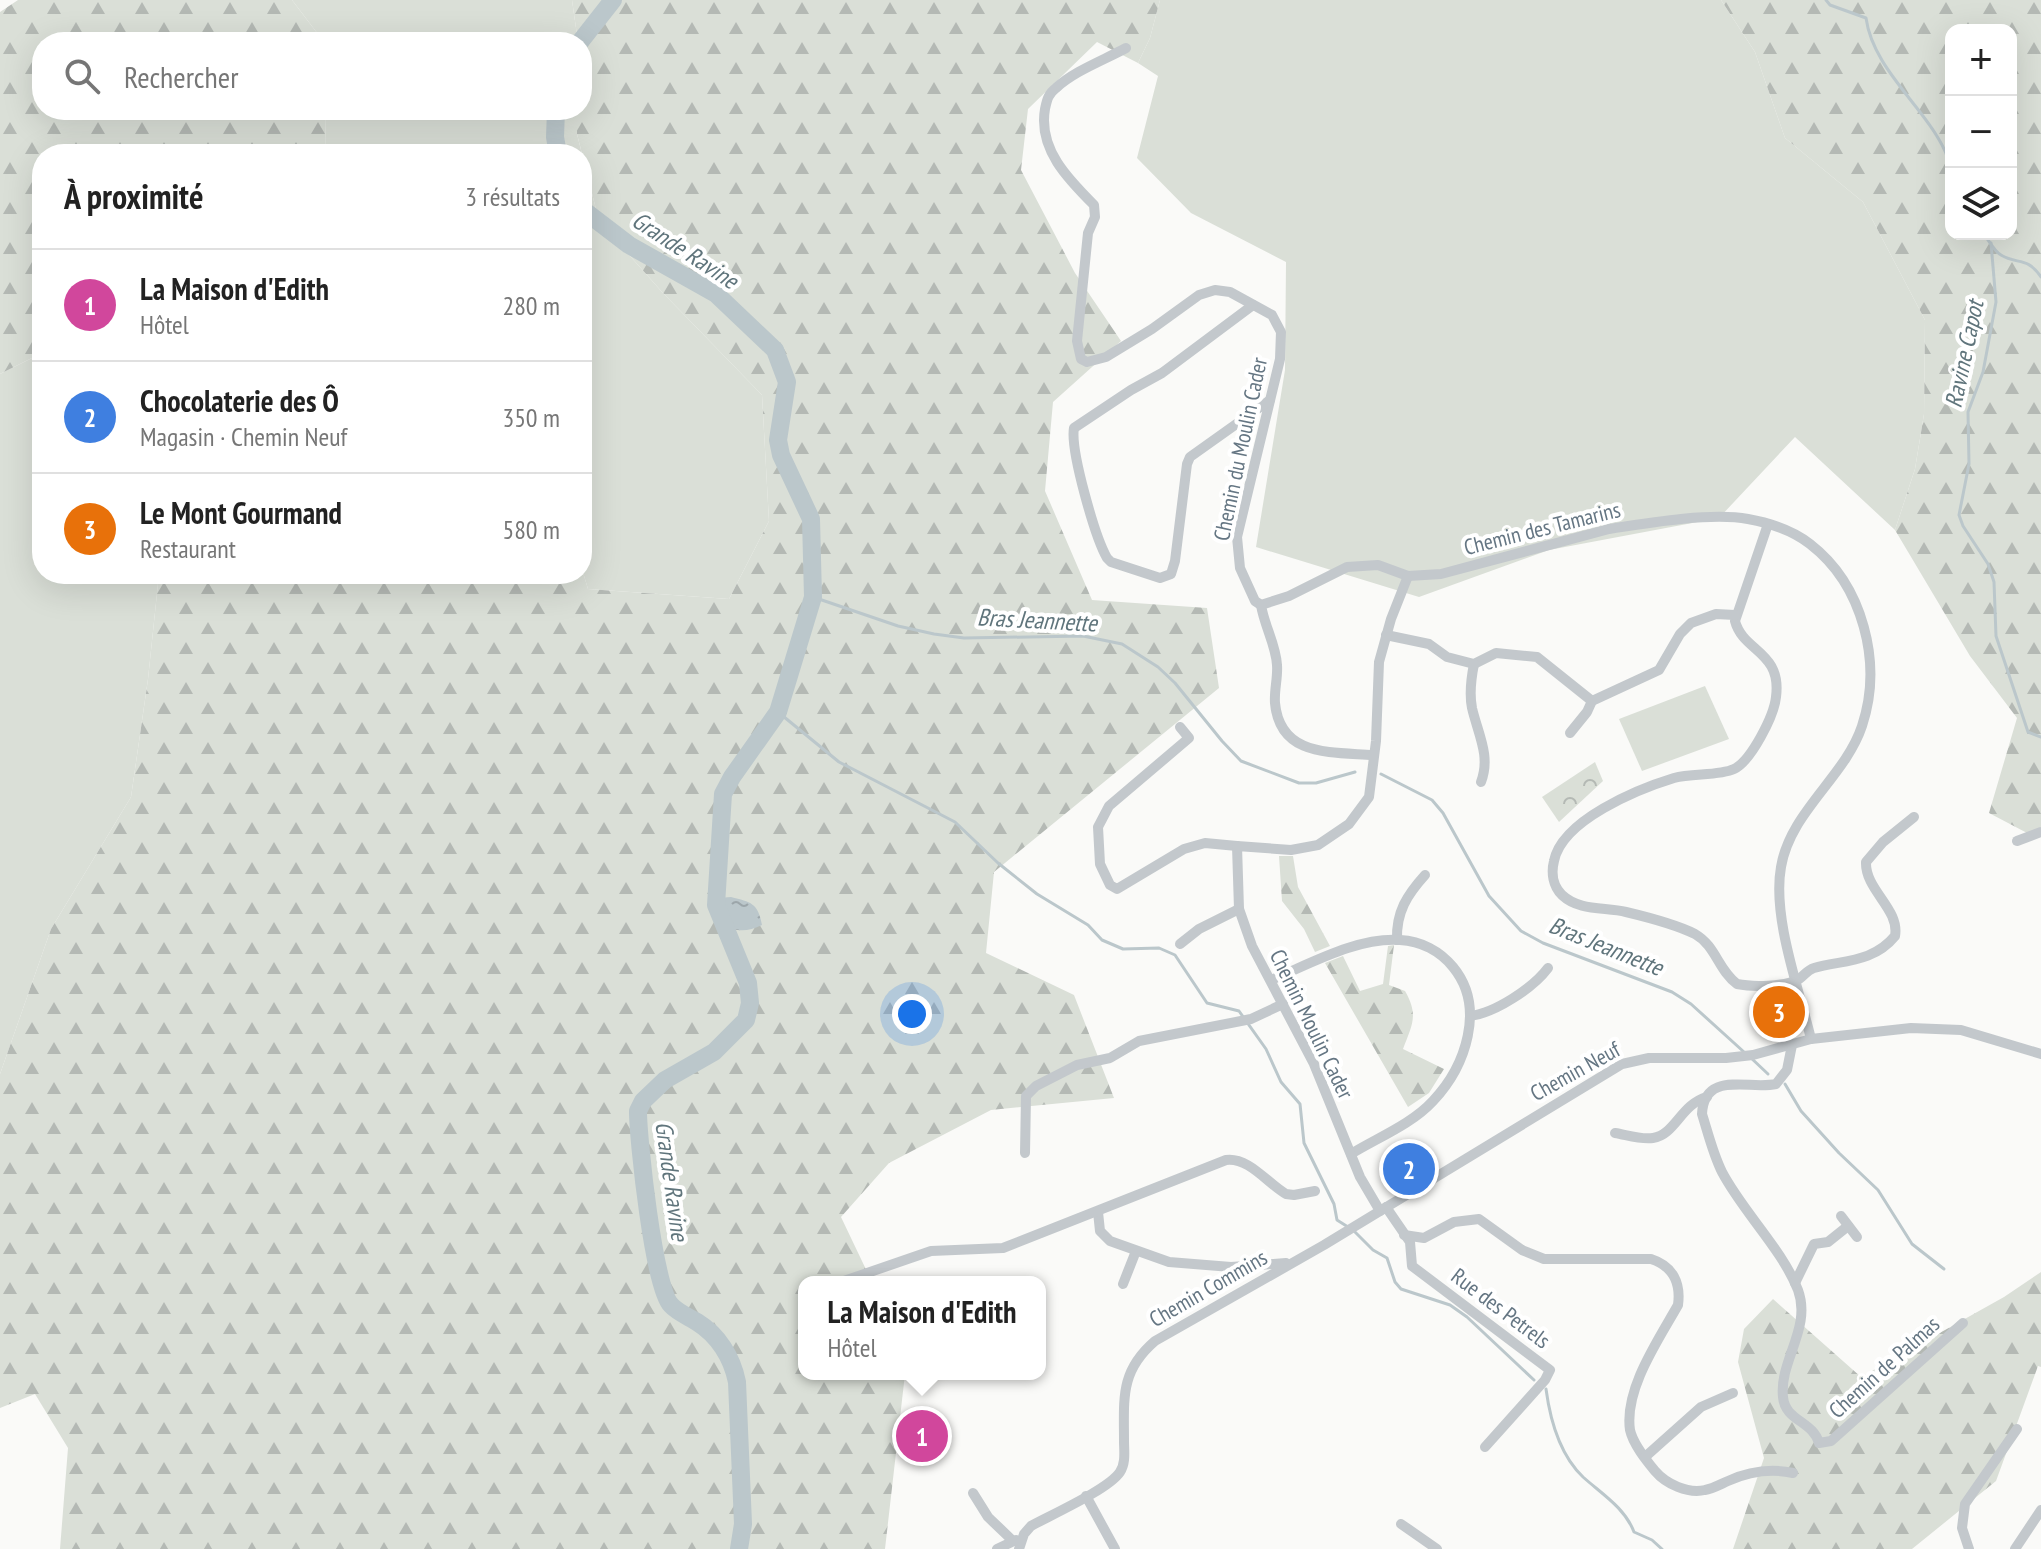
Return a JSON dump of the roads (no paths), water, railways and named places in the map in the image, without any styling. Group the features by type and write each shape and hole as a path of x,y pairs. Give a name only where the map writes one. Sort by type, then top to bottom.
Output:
{"street":[{"name":"Chemin du Moulin Cader","path":"1126,48 1058,86 1048,96 1044,114 1044,131 1050,151 1074,187 1094,205 1095,217 1088,233 1077,341 1081,359 1087,362 1106,357 1204,292 1223,290 1272,315 1281,332 1280,359 1237,537 1240,568 1255,601 1261,605"},
{"path":"1253,305 1162,373 1074,428 1072,437 1080,474 1107,558 1160,578 1171,574 1190,457 1270,400"},
{"name":"Chemin des Tamarins","path":"1261,605 1289,596 1347,567 1378,565 1408,576 1441,574 1630,525 1744,518 1788,530 1809,543 1824,557 1860,610 1870,672 1862,727 1789,840 1781,865 1778,896 1783,929 1811,1039"},
{"path":"1768,524 1735,615 1738,630 1765,655 1777,681 1773,714 1745,760 1733,769 1675,778 1600,810 1583,822 1554,857 1554,882 1560,894 1572,902 1624,912 1693,933 1714,950 1724,971 1737,984 1760,986 1797,981 1814,968 1860,959 1892,939 1896,932 1894,920 1868,876 1866,862 1883,842 1914,817"},
{"path":"1180,727 1189,738 1109,806 1098,827 1100,864 1110,885 1117,889 1184,849 1205,843 1291,850 1318,845 1332,838 1349,824 1369,797 1376,741 1379,662 1408,576"},
{"path":"1261,605 1277,666 1275,702 1278,721 1287,736 1302,746 1319,750 1373,755"},
{"path":"1570,733 1592,701 1659,670 1680,634 1691,623 1716,614 1735,615"},
{"path":"1386,635 1429,644 1447,657 1474,664 1496,653 1537,657 1592,701"},
{"path":"1474,664 1470,685 1471,706 1487,762 1481,782"},
{"path":"2017,841 2041,832"},
{"name":"Chemin Moulin Cader","path":"1237,846 1239,909 1252,946 1314,1064 1360,1177 1383,1209"},
{"path":"1397,940 1399,913 1412,889 1425,875"},
{"path":"1180,944 1199,929 1239,909"},
{"path":"1271,980 1347,950 1397,940 1430,948 1446,959 1467,991 1470,1016 1462,1055 1449,1080 1423,1111 1351,1154"},
{"path":"1470,1016 1482,1014 1538,982 1548,968"},
{"path":"1025,1153 1026,1096 1036,1086 1077,1065 1110,1058 1139,1041 1251,1019 1283,1004"},
{"name":"Chemin Neuf","path":"1343,1234 1622,1064 1649,1058 1753,1055 1811,1039 1937,1027 1961,1030 2041,1054"},
{"path":"1615,1133 1645,1139 1658,1137 1669,1130 1690,1104 1707,1097 1712,1091 1728,1084 1776,1084 1787,1070 1792,1045"},
{"name":"Chemin de Palmas","path":"1707,1097 1702,1105 1702,1114 1720,1169 1800,1295 1802,1316 1784,1380 1783,1399 1785,1408 1813,1430 1819,1443 1835,1438 1963,1323"},
{"path":"858,1276 931,1251 1003,1248 1234,1159 1251,1167 1286,1194 1315,1191"},
{"name":"Rue des Petrels","path":"1383,1209 1410,1242 1412,1266 1550,1370 1545,1380 1485,1447"},
{"path":"1098,1212 1100,1231 1104,1237 1136,1251 1180,1264 1231,1267 1292,1263"},
{"path":"1841,1216 1857,1237"},
{"path":"1404,1235 1424,1238 1454,1222 1479,1219 1522,1250 1544,1259 1651,1259 1668,1267 1678,1283 1678,1305 1639,1376 1630,1416 1630,1432 1645,1457 1658,1474 1679,1488 1704,1491 1752,1472 1775,1470 1793,1473"},
{"path":"1795,1283 1814,1244 1828,1242 1848,1226"},
{"name":"Chemin Commins","path":"997,1549 1018,1543 1031,1526 1086,1496 1121,1471 1127,1378 1141,1352 1162,1336 1343,1234"},
{"path":"1123,1284 1136,1251"},
{"path":"1645,1457 1701,1407 1733,1393"},
{"path":"1969,1549 1962,1528 1965,1504 2017,1429"},
{"path":"973,1493 988,1517 1018,1543"},
{"path":"1086,1496 1115,1549"},
{"path":"2015,1549 2041,1510"},
{"path":"1401,1524 1437,1549"}],"water":[{"path":"731,897 752,905 762,925 737,930 724,924 711,903 718,898"}],"waterway":[{"name":"Grande Ravine","path":"588,32 613,0"},
{"path":"1826,0 1830,5 1866,18 1878,54 1936,134 1950,168"},
{"name":"Grande Ravine","path":"556,120 556,144"},
{"name":"Grande Ravine","path":"592,217 629,245 716,294 775,350 787,382 778,440 781,455 811,519 813,597 778,712 723,794 716,905 748,983 750,1003 746,1020 714,1052 665,1080 643,1101 638,1111 648,1212 665,1293 674,1308 705,1327 718,1340 728,1355 737,1382 743,1524 739,1549"},
{"path":"1988,240 1998,253 2026,263 2041,277"},
{"name":"Ravine Capot","path":"1991,243 1996,302 1983,372 1968,412 1969,464 1959,515 1988,564 1994,582 1996,636 2028,732 2041,737"},
{"name":"Bras Jeannette","path":"813,597 898,626 934,634 964,638 1083,636 1122,644 1158,667 1175,683 1241,761 1299,783 1316,783 1355,772"},
{"path":"778,712 839,762 955,822 998,863 1037,894 1088,925 1102,940 1123,949 1159,948 1175,955 1207,1003 1239,1011 1266,1049 1281,1082 1300,1104 1304,1143 1334,1204 1337,1220 1348,1227"},
{"name":"Bras Jeannette","path":"1381,774 1432,800 1443,813 1489,896 1521,931 1543,943 1672,992 1691,1004 1744,1052"},
{"name":"Bras Jeannette","path":"1750,1057 1768,1074"},
{"name":"Bras Jeannette","path":"1785,1084 1801,1111 1878,1190 1912,1244 1944,1269"},
{"path":"1355,1232 1373,1250 1387,1258 1395,1282 1401,1289 1450,1305 1534,1380"},
{"path":"1546,1389 1557,1436 1575,1468 1619,1509 1634,1532 1652,1540 1662,1549"}],"place":[{"name":"Le Mont Gourmand","path":"1779,1012"},
{"name":"Chocolaterie des Ô","path":"1409,1169"},
{"name":"La Maison d'Edith","path":"922,1436"}]}
